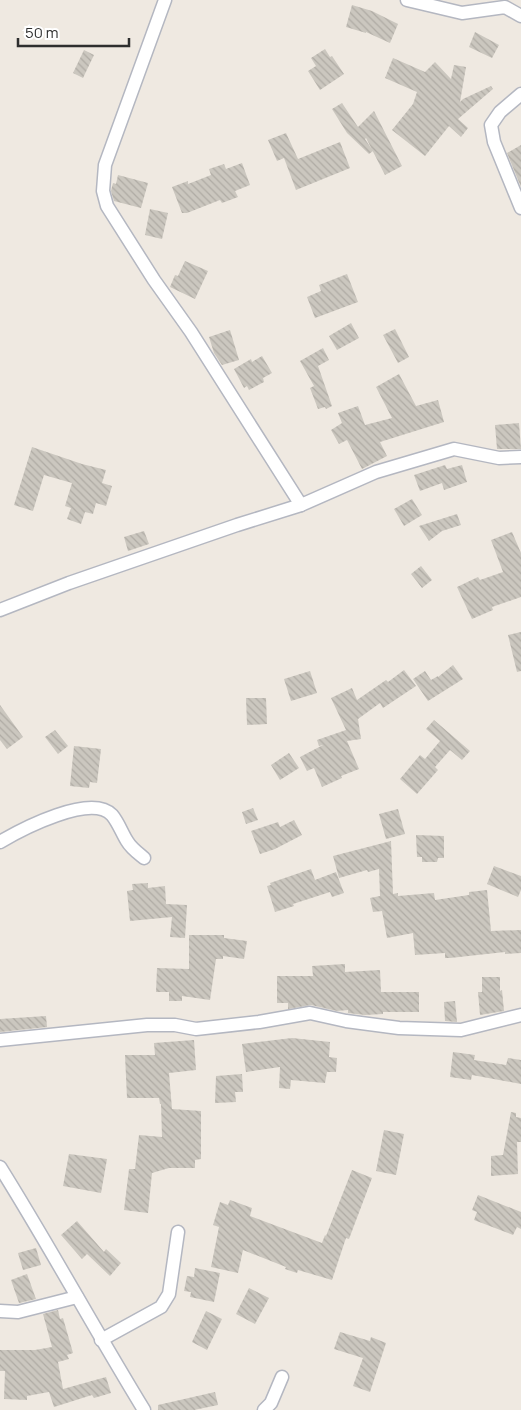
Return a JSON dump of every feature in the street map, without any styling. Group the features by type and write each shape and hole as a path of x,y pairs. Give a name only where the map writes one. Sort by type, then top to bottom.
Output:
{"street":[{"path":"165,0 105,165 103,191 107,206 154,280 191,332 301,505"},
{"path":"407,0 462,13 505,7 521,16"},
{"path":"521,94 500,112 491,126 494,142 521,208"},
{"path":"0,610 69,583 301,505 376,472 454,449 499,458 521,456"},
{"path":"0,842 27,826 75,809 101,808 112,815 128,844 144,858"},
{"path":"0,1040 147,1025 204,1028 259,1022 310,1013 346,1021 399,1028 461,1030 521,1015"},
{"path":"0,1167 144,1410"},
{"path":"101,1340 160,1307 169,1294 178,1232"},
{"path":"0,1311 18,1312 77,1297"},
{"path":"264,1410 271,1403 282,1377"}],"building":[{"path":"352,5 372,11 398,24 390,43 366,32 346,27"},
{"path":"475,32 499,45 492,58 469,47"},
{"path":"325,49 344,74 320,90 308,71 316,66 311,58"},
{"path":"84,50 94,55 83,78 73,73"},
{"path":"393,58 425,72 435,62 451,79 454,65 466,67 460,102 491,86 493,89 458,119 468,128 461,137 449,126 425,156 392,130 413,104 417,92 385,78"},
{"path":"342,103 358,127 374,111 402,166 385,175 373,151 369,154 347,133 332,109"},
{"path":"286,133 298,159 340,142 350,168 296,190 284,158 277,161 268,140"},
{"path":"521,145 521,187 507,153"},
{"path":"242,163 250,185 235,191 238,197 222,203 220,200 187,213 182,213 172,187 188,181 188,184 211,175 209,169 224,164 226,169"},
{"path":"118,175 148,183 141,208 114,201 111,191 113,183 116,184"},
{"path":"150,209 168,213 162,239 145,235"},
{"path":"185,261 208,271 195,299 170,287 175,275 178,276"},
{"path":"347,274 358,302 315,318 307,297 321,291 319,285"},
{"path":"351,323 359,338 337,350 329,336"},
{"path":"395,329 409,357 398,363 383,335"},
{"path":"230,330 239,360 222,365 214,353 209,337"},
{"path":"323,348 329,360 318,366 332,406 326,409 325,407 318,409 310,388 314,386 300,361"},
{"path":"262,356 272,373 263,378 264,382 249,390 247,386 244,388 234,369 251,359 252,362"},
{"path":"399,374 416,406 438,400 444,422 380,442 387,456 362,469 347,440 339,444 331,430 342,423 338,413 358,406 365,425 392,418 376,387"},
{"path":"519,423 521,449 497,449 495,425"},
{"path":"32,447 106,470 102,483 112,486 106,506 96,503 93,514 85,512 81,524 67,519 71,508 65,506 72,483 44,475 33,511 14,505"},
{"path":"445,465 447,469 462,465 467,482 444,490 442,483 420,491 414,475"},
{"path":"412,499 422,515 404,526 394,509"},
{"path":"457,514 461,525 442,531 429,541 419,526"},
{"path":"144,531 149,544 128,551 124,537"},
{"path":"512,532 521,553 521,597 492,607 493,610 472,619 457,587 478,577 480,580 503,572 491,540"},
{"path":"421,566 432,580 422,588 411,574"},
{"path":"521,632 521,671 517,672 508,635"},
{"path":"453,665 463,679 428,701 413,679 425,671 431,680"},
{"path":"404,670 416,686 383,708 380,703 358,719 361,739 347,741 359,769 341,776 342,778 322,787 314,768 307,771 300,757 323,745 319,746 317,740 346,730 331,698 352,688 357,700 386,680 388,682"},
{"path":"310,671 317,693 291,701 284,679"},
{"path":"246,698 266,698 267,724 247,725"},
{"path":"0,705 23,737 7,749 0,740"},
{"path":"434,720 470,751 462,760 450,750 435,767 438,770 417,794 400,779 420,755 425,759 440,741 426,729"},
{"path":"55,730 68,746 58,754 45,737"},
{"path":"74,746 101,749 97,783 90,782 89,788 70,786"},
{"path":"289,753 299,768 280,780 271,765"},
{"path":"253,808 258,820 246,824 242,812"},
{"path":"398,809 405,834 386,839 379,814"},
{"path":"294,820 302,835 275,849 260,854 251,831 278,822 280,827"},
{"path":"416,835 444,836 444,858 438,858 437,862 422,862 422,857 417,857"},
{"path":"391,841 393,894 398,893 398,896 434,893 435,900 469,895 469,892 487,890 491,931 521,930 521,953 505,954 505,952 450,958 445,958 445,953 415,955 413,933 387,938 382,911 373,912 370,898 380,896 379,869 368,872 367,870 339,878 333,856"},
{"path":"494,866 521,876 521,890 518,897 487,884"},
{"path":"311,869 315,880 336,872 344,893 332,897 330,892 275,912 267,886 271,885 270,883"},
{"path":"148,883 148,888 165,886 166,904 187,905 185,938 170,937 172,917 130,921 127,891 133,890 132,884"},
{"path":"189,935 224,935 224,938 247,941 244,959 223,956 223,959 216,959 210,1000 182,996 182,1001 169,1001 169,992 156,992 157,968 189,969"},
{"path":"345,964 345,972 380,970 381,992 419,992 419,1012 383,1012 383,1014 365,1015 348,1013 348,1010 337,1011 311,1005 288,1009 288,1003 277,1003 277,976 313,976 312,966"},
{"path":"482,977 500,977 500,991 502,990 504,1011 480,1015 478,992 482,992"},
{"path":"455,1001 457,1022 445,1021 444,1002"},
{"path":"46,1016 47,1027 0,1032 0,1019"},
{"path":"292,1038 330,1042 329,1057 337,1058 336,1072 327,1072 325,1083 291,1080 290,1089 279,1088 280,1067 246,1072 242,1044"},
{"path":"194,1040 196,1070 169,1073 172,1109 201,1111 201,1159 195,1160 195,1168 169,1168 152,1173 148,1213 124,1210 129,1169 135,1169 139,1135 162,1137 161,1104 159,1098 127,1098 125,1055 155,1055 154,1043"},
{"path":"453,1052 475,1055 474,1060 506,1065 508,1058 521,1060 521,1084 472,1075 471,1080 450,1077"},
{"path":"242,1074 243,1092 235,1092 236,1102 215,1103 216,1076"},
{"path":"511,1112 516,1113 516,1117 521,1118 521,1142 517,1142 518,1174 491,1176 491,1156 503,1155"},
{"path":"384,1130 404,1134 396,1175 376,1171"},
{"path":"69,1154 107,1159 101,1193 63,1186"},
{"path":"352,1170 372,1178 349,1239 346,1238 332,1280 298,1270 297,1273 285,1269 286,1267 243,1250 238,1273 211,1267 219,1227 213,1225 220,1202 228,1205 230,1200 252,1208 250,1216 322,1243"},
{"path":"478,1195 521,1212 521,1229 517,1227 513,1235 474,1220 477,1212 472,1210"},
{"path":"77,1221 104,1252 106,1249 121,1263 110,1276 87,1254 82,1259 61,1235"},
{"path":"36,1248 41,1265 23,1270 18,1253"},
{"path":"195,1268 220,1273 214,1302 190,1297 191,1292 184,1291 187,1276 194,1277"},
{"path":"27,1274 36,1299 19,1303 11,1280"},
{"path":"249,1288 269,1298 255,1324 236,1314"},
{"path":"58,1310 60,1319 63,1318 73,1353 67,1355 69,1359 58,1362 63,1389 106,1377 111,1393 94,1398 92,1395 54,1407 49,1392 27,1396 27,1400 4,1399 5,1371 0,1371 0,1350 35,1350 52,1347 43,1314"},
{"path":"206,1311 222,1319 207,1350 192,1342"},
{"path":"340,1332 370,1341 371,1337 386,1343 370,1392 353,1386 363,1358 334,1349"},
{"path":"215,1392 218,1405 194,1410 158,1410 158,1405"}]}
